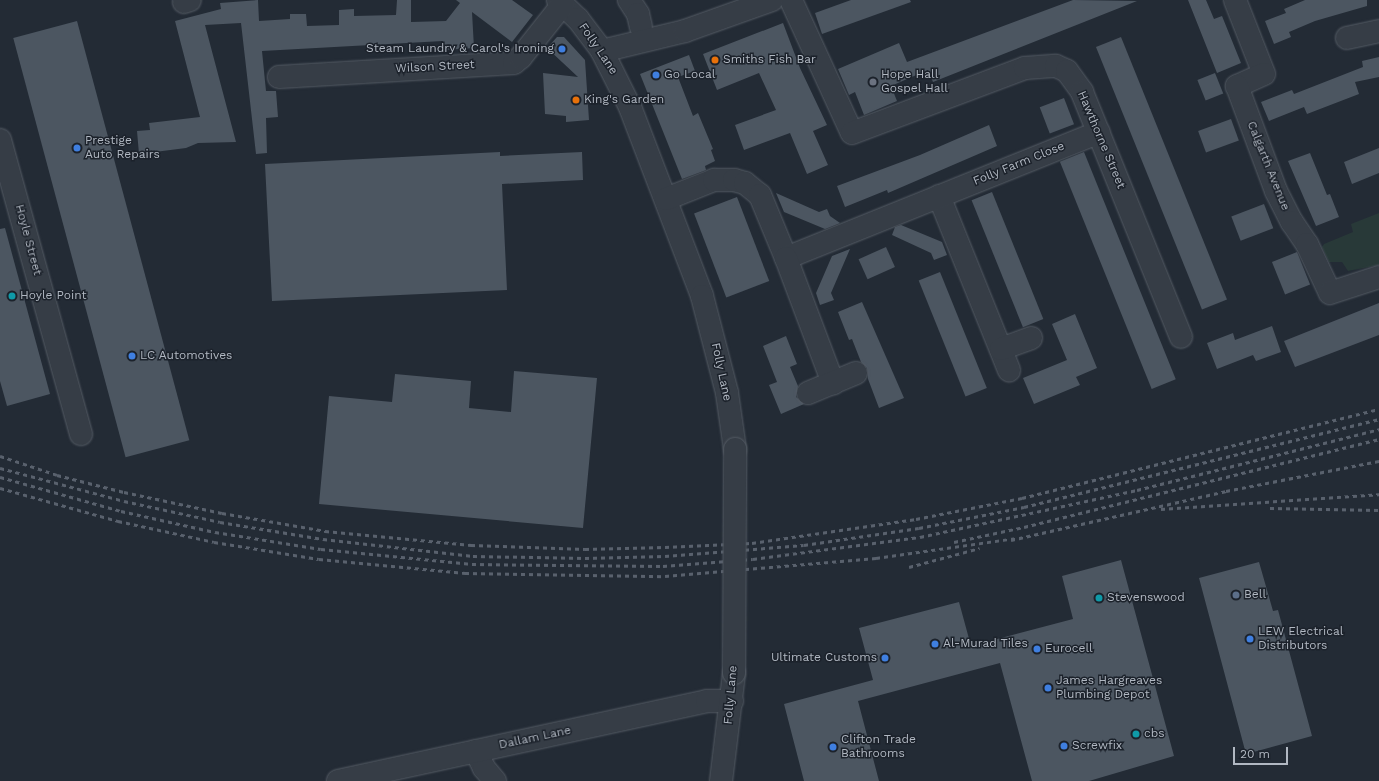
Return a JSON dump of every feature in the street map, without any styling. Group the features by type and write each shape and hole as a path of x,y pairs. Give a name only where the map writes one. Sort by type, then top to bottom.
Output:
{"street":[{"path":"629,0 638,14 641,27"},
{"path":"602,51 685,32 772,0"},
{"name":"Hawthorne Street","path":"791,0 852,133 1025,68 1044,65 1056,66 1074,78 1098,132 1181,337"},
{"name":"Calgarth Avenue","path":"1235,0 1264,74 1237,86 1276,191 1292,222 1307,244 1330,293 1379,277"},
{"name":"Folly Lane","path":"561,2 578,19 602,51 622,87 691,262 715,343 727,393 735,449 734,673 732,701 721,781"},
{"name":"Wilson Street","path":"279,77 514,63 521,57 561,2"},
{"path":"1347,38 1379,31"},
{"name":"Folly Farm Close","path":"786,258 1098,132"},
{"name":"Hoyle Street","path":"0,140 81,434"},
{"path":"666,199 714,180 734,180 745,183 760,195 786,258 833,383"},
{"path":"939,196 1009,370"},
{"path":"1001,349 1031,338"},
{"path":"808,393 856,373"},
{"name":"Dallam Lane","path":"338,781 707,701 732,701"},
{"path":"476,750 484,768 495,781"}],"shaded area":[{"path":"1379,213 1379,265 1348,271 1342,262 1329,262 1322,247 1324,244 1353,232 1351,224"}],"building":[{"path":"258,0 259,21 290,19 290,14 306,14 307,26 339,25 339,10 354,9 354,16 396,15 397,0 411,0 411,22 446,21 460,3 456,0 512,0 533,15 512,42 472,12 474,48 443,50 443,41 262,51 266,91 276,91 278,117 266,118 267,153 256,154 241,23 205,25 236,142 198,143 186,148 139,154 137,131 150,130 149,123 200,117 175,21 221,9 220,3"},
{"path":"851,0 910,0 911,2 822,34 815,13"},
{"path":"1073,0 1137,1 933,82 928,70 891,86 897,101 864,115 855,92 849,95 838,69 899,43 907,62"},
{"path":"1188,0 1206,0 1214,19 1222,16 1241,63 1217,73"},
{"path":"1305,0 1367,0 1367,6 1315,21 1289,32 1291,37 1274,44 1265,21 1286,13 1284,9"},
{"path":"77,21 189,440 126,457 13,38"},
{"path":"783,23 800,68 827,125 813,131 828,165 807,174 790,133 744,150 735,125 776,110 759,73 717,90 703,54"},
{"path":"557,37 564,37 585,60 589,120 566,122 566,116 545,114 543,73 578,77 547,48"},
{"path":"1121,37 1227,299 1202,310 1096,47"},
{"path":"689,55 695,71 678,77 693,116 698,113 713,149 711,150 715,161 705,166 706,170 682,179 640,74"},
{"path":"1379,57 1379,77 1355,82 1359,94 1307,114 1304,107 1269,121 1261,102 1292,90 1294,94 1363,67 1362,61"},
{"path":"1215,73 1223,93 1206,101 1197,80"},
{"path":"1064,98 1074,124 1050,133 1040,107"},
{"path":"1231,119 1239,141 1206,153 1198,131"},
{"path":"989,125 997,146 888,193 887,190 845,207 837,186 920,155"},
{"path":"1379,148 1379,173 1352,184 1344,162"},
{"path":"500,152 500,156 582,152 583,180 502,184 507,290 272,301 265,164"},
{"path":"1084,152 1176,379 1152,389 1060,162"},
{"path":"1310,153 1327,195 1330,194 1339,217 1316,226 1288,161"},
{"path":"992,192 1043,319 1023,327 972,200"},
{"path":"776,193 819,212 827,209 830,216 840,223 825,229 784,212"},
{"path":"737,197 769,281 726,298 694,213"},
{"path":"1264,204 1273,228 1241,241 1231,217"},
{"path":"901,225 942,242 947,255 934,260 931,253 892,235 895,227"},
{"name":"Hoyle Point","path":"5,228 50,394 7,406 0,381 0,229"},
{"path":"886,247 895,267 868,279 859,259"},
{"path":"850,249 831,293 834,300 820,305 816,293 832,256"},
{"path":"1297,252 1310,284 1285,295 1272,262"},
{"path":"940,272 987,388 966,397 919,281"},
{"path":"862,302 904,398 879,408 868,379 867,368 861,362 852,339 849,340 838,312"},
{"path":"1379,303 1379,335 1295,367 1284,341"},
{"path":"1075,314 1097,368 1076,377 1080,385 1034,404 1023,378 1067,360 1052,324"},
{"path":"1272,326 1281,352 1256,361 1253,355 1217,369 1207,343 1233,333 1235,340"},
{"path":"786,336 797,364 790,367 798,386 796,397 804,404 781,414 769,385 777,382 763,346"},
{"path":"514,371 597,378 583,528 319,504 329,396 392,402 395,374 471,381 469,408 511,412"},
{"path":"1121,560 1174,756 1089,781 1032,781 1000,663 858,701 879,781 804,781 784,704 873,680 859,628 959,602 971,646 1073,619 1062,576"},
{"path":"1259,562 1273,611 1278,610 1312,736 1246,754 1199,578"}],"railway":[{"path":"0,456 57,475 124,492 222,513 325,531 471,545 585,549 665,547 752,543 916,519 1022,498 1379,409"},
{"path":"0,468 124,501 220,522 323,539 473,556 585,558 665,556 804,545 919,528 1024,507 1379,419"},
{"path":"0,477 121,511 215,532 321,549 472,564 663,566 753,559 920,537 1137,490 1379,429"},
{"path":"954,542 1024,527 1379,439"},
{"path":"1011,540 1226,491 1379,461"},
{"path":"0,488 118,521 214,542 319,559 465,573 665,576 876,558 1016,538"},
{"path":"1161,509 1379,494"},
{"path":"1270,508 1379,510"},
{"path":"909,567 980,548"}],"place":[{"name":"Steam Laundry & Carol's Ironing","path":"562,49"},
{"name":"Smiths Fish Bar","path":"715,60"},
{"name":"Go Local","path":"656,75"},
{"name":"Hope Hall Gospel Hall","path":"873,82"},
{"name":"King's Garden","path":"576,100"},
{"name":"Prestige Auto Repairs","path":"77,148"},
{"name":"Hoyle Point","path":"12,296"},
{"name":"LC Automotives","path":"132,356"},
{"name":"Bell","path":"1236,595"},
{"name":"Stevenswood","path":"1099,598"},
{"name":"LEW Electrical Distributors","path":"1250,639"},
{"name":"Al-Murad Tiles","path":"935,644"},
{"name":"Eurocell","path":"1037,649"},
{"name":"Ultimate Customs","path":"885,658"},
{"name":"James Hargreaves Plumbing Depot","path":"1048,688"},
{"name":"cbs","path":"1136,734"},
{"name":"Screwfix","path":"1064,746"},
{"name":"Clifton Trade Bathrooms","path":"833,747"}]}
